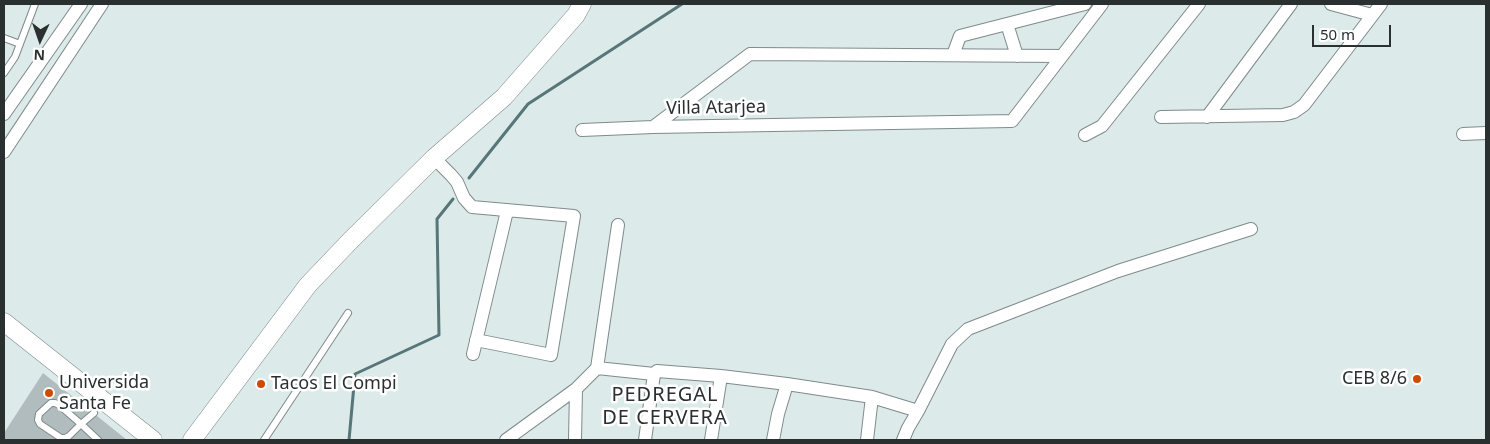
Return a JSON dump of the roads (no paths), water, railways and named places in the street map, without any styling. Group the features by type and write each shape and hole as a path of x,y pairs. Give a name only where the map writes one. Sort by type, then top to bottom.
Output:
{"street":[{"path":"4,114 81,4"},
{"path":"4,152 102,4"},
{"path":"192,440 308,285 434,158 504,97 579,9 592,4"},
{"path":"953,55 960,36 1085,4"},
{"name":"Villa Atarjea","path":"653,126 1012,121 1102,4"},
{"path":"1085,135 1102,126 1199,4"},
{"path":"1206,117 1291,4"},
{"path":"1331,4 1372,16"},
{"path":"1161,117 1283,115 1294,112 1304,105 1381,4"},
{"path":"1007,24 1017,56"},
{"name":"Villa Atarjea","path":"653,126 750,54 1062,56"},
{"path":"44,57 59,68"},
{"path":"582,130 653,126"},
{"path":"1463,134 1486,133"},
{"path":"434,158 451,174 464,198 472,208 574,216 551,355 476,340"},
{"path":"474,354 507,210"},
{"path":"506,440 576,389 597,368 618,225"},
{"path":"903,440 952,344 968,329 1118,270 1251,230"},
{"path":"4,322 153,440"},
{"path":"597,368 654,374 658,371 722,376 787,384 872,397 918,411"},
{"path":"645,440 654,374"},
{"path":"711,440 722,376"},
{"path":"773,440 787,384"},
{"path":"575,440 576,389"},
{"path":"867,440 872,397"}],"lane":[{"path":"4,73 15,57 35,4"},
{"path":"4,38 20,44"},
{"path":"264,440 348,313"},
{"path":"94,414 80,424 69,436 61,438 40,424 39,414 51,403 55,403 59,405 80,424 98,440"}],"waterway":[{"path":"469,178 528,104 682,4"},
{"path":"349,440 355,374 439,335 437,219 453,199"}],"place":[{"name":"CEB 8/6","path":"1417,379"},
{"name":"Tacos El Compi","path":"261,384"},
{"name":"Universida Santa Fe","path":"49,393"}],"district":[{"name":"PEDREGAL DE CERVERA","path":"665,406"}]}
